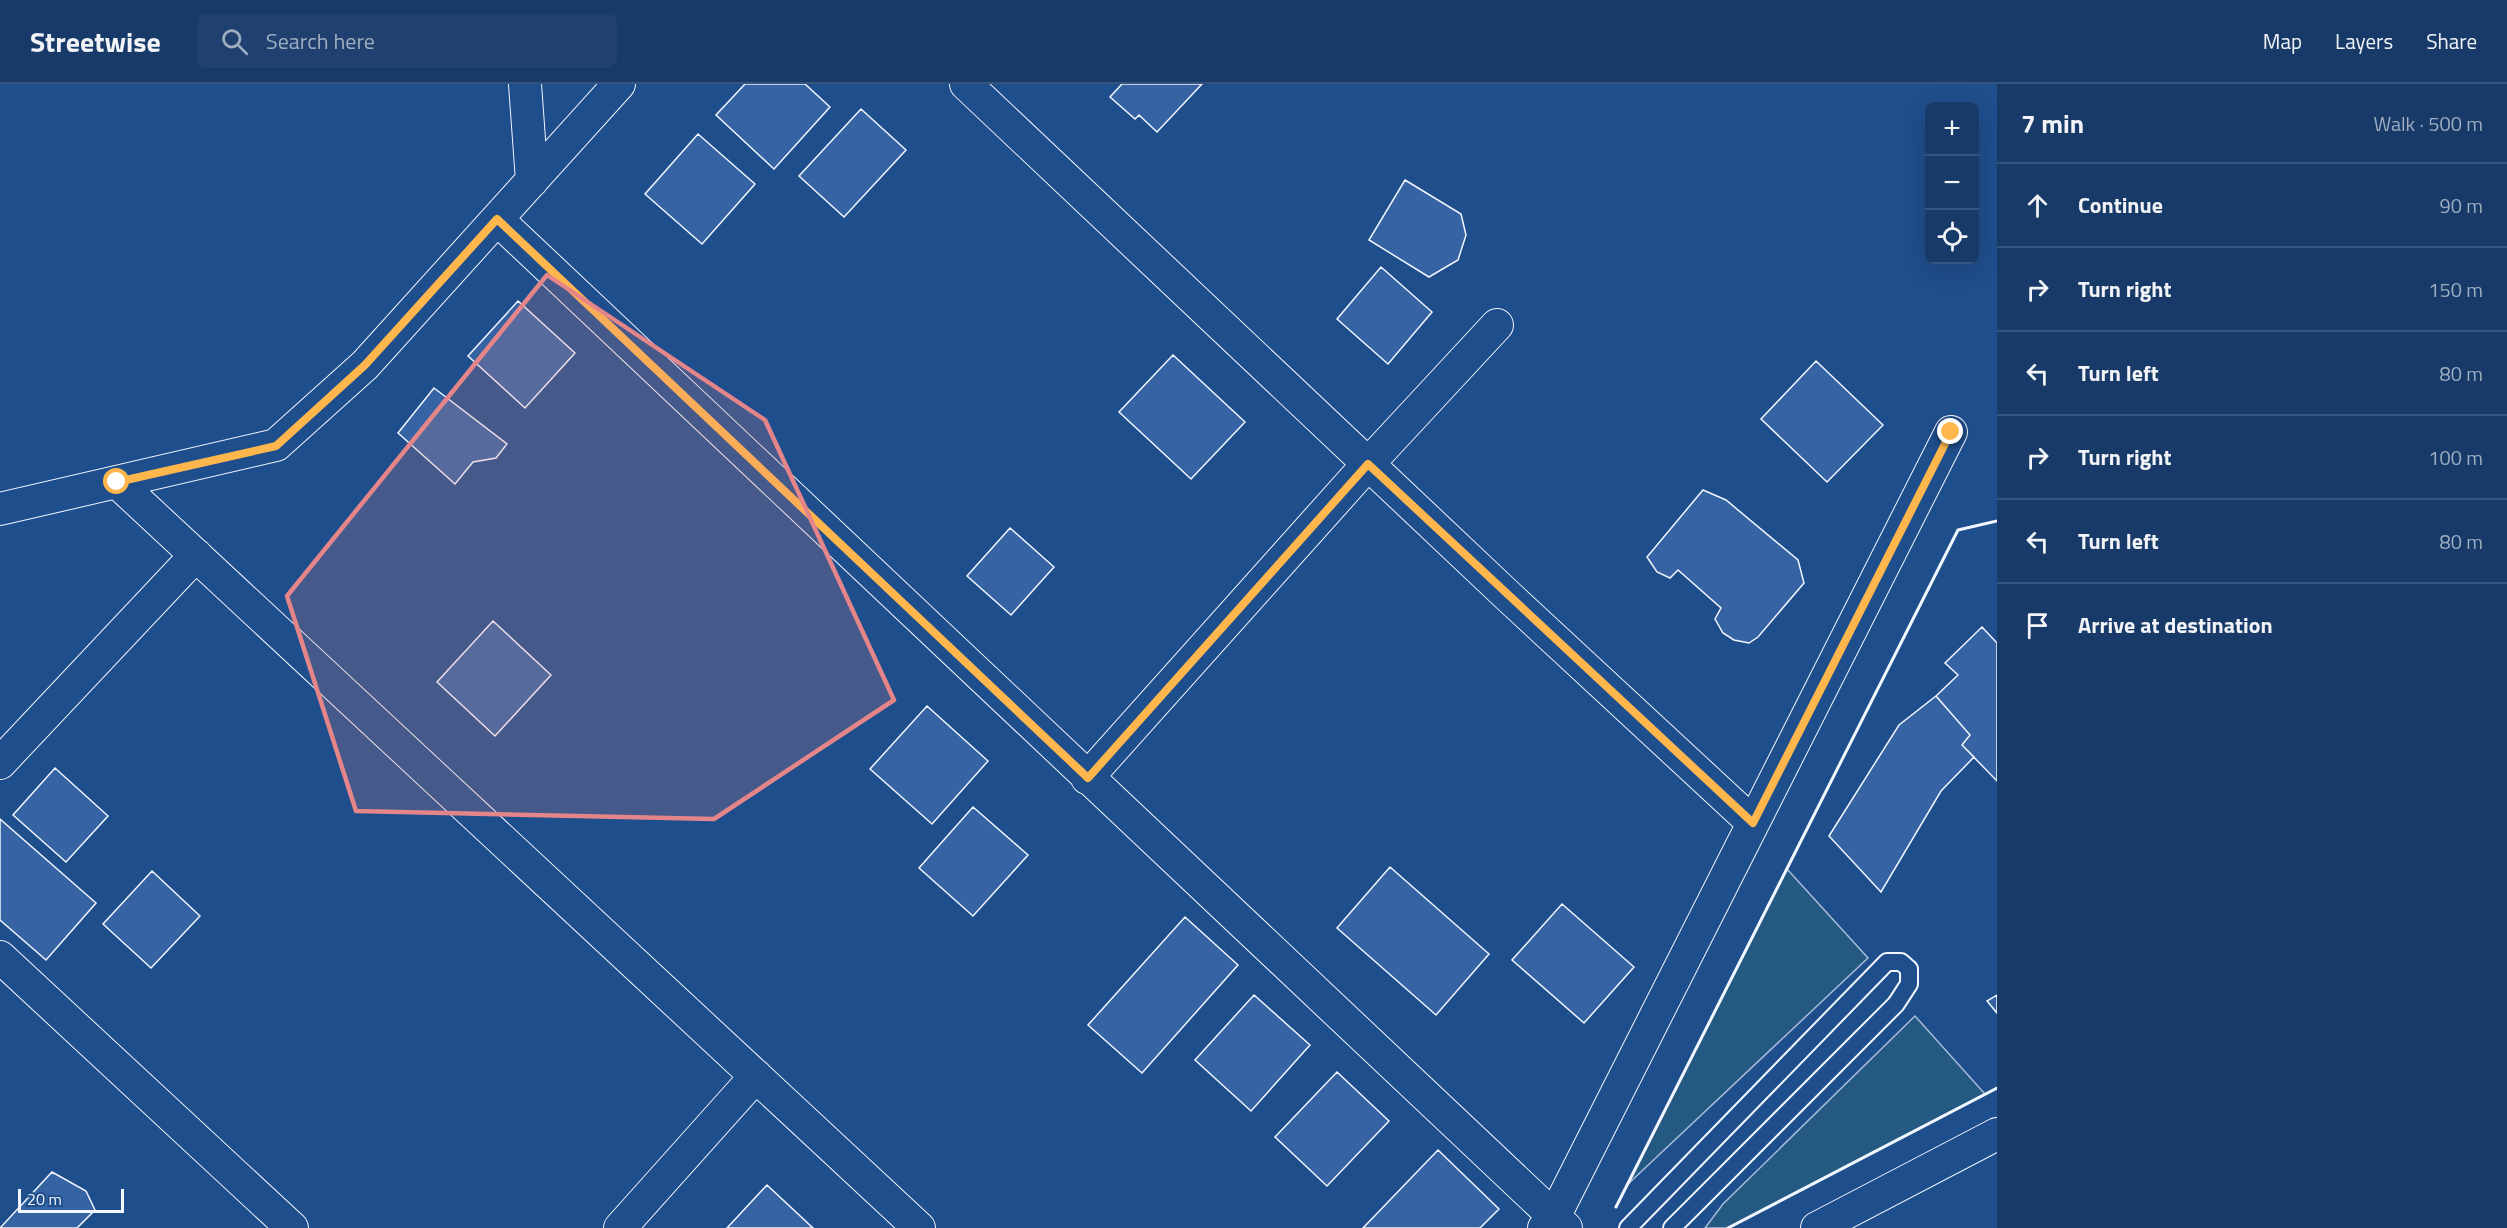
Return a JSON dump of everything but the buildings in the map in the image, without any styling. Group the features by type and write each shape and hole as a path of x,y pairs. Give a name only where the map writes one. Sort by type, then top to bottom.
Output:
{"street":[{"path":"525,84 532,181"},
{"path":"0,509 276,446 365,365 619,84"},
{"path":"966,84 1368,464 1753,823"},
{"path":"497,219 1555,1224 1753,823 1951,432"},
{"path":"1088,778 1368,464 1497,325"},
{"path":"117,482 919,1228"},
{"path":"0,762 196,555"},
{"path":"0,957 292,1228"},
{"path":"620,1228 756,1076"},
{"path":"1817,1228 1997,1134"}],"lane":[{"path":"1628,1228 1887,962 1901,962 1909,969 1909,984 1896,1004 1672,1228"}],"highlighted area":[{"path":"547,275 765,420 894,700 714,819 356,811 287,596"}],"shaded area":[{"path":"1787,869 1868,958 1627,1185"},
{"path":"1915,1016 1985,1094 1728,1228 1705,1228 1723,1204"}],"wall":[{"path":"1616,1207 1958,530 1997,521"},
{"path":"1728,1228 1997,1088"}],"route":[{"path":"117,482 276,446 365,365 497,219 1088,778 1368,464 1753,823 1951,432"}]}
